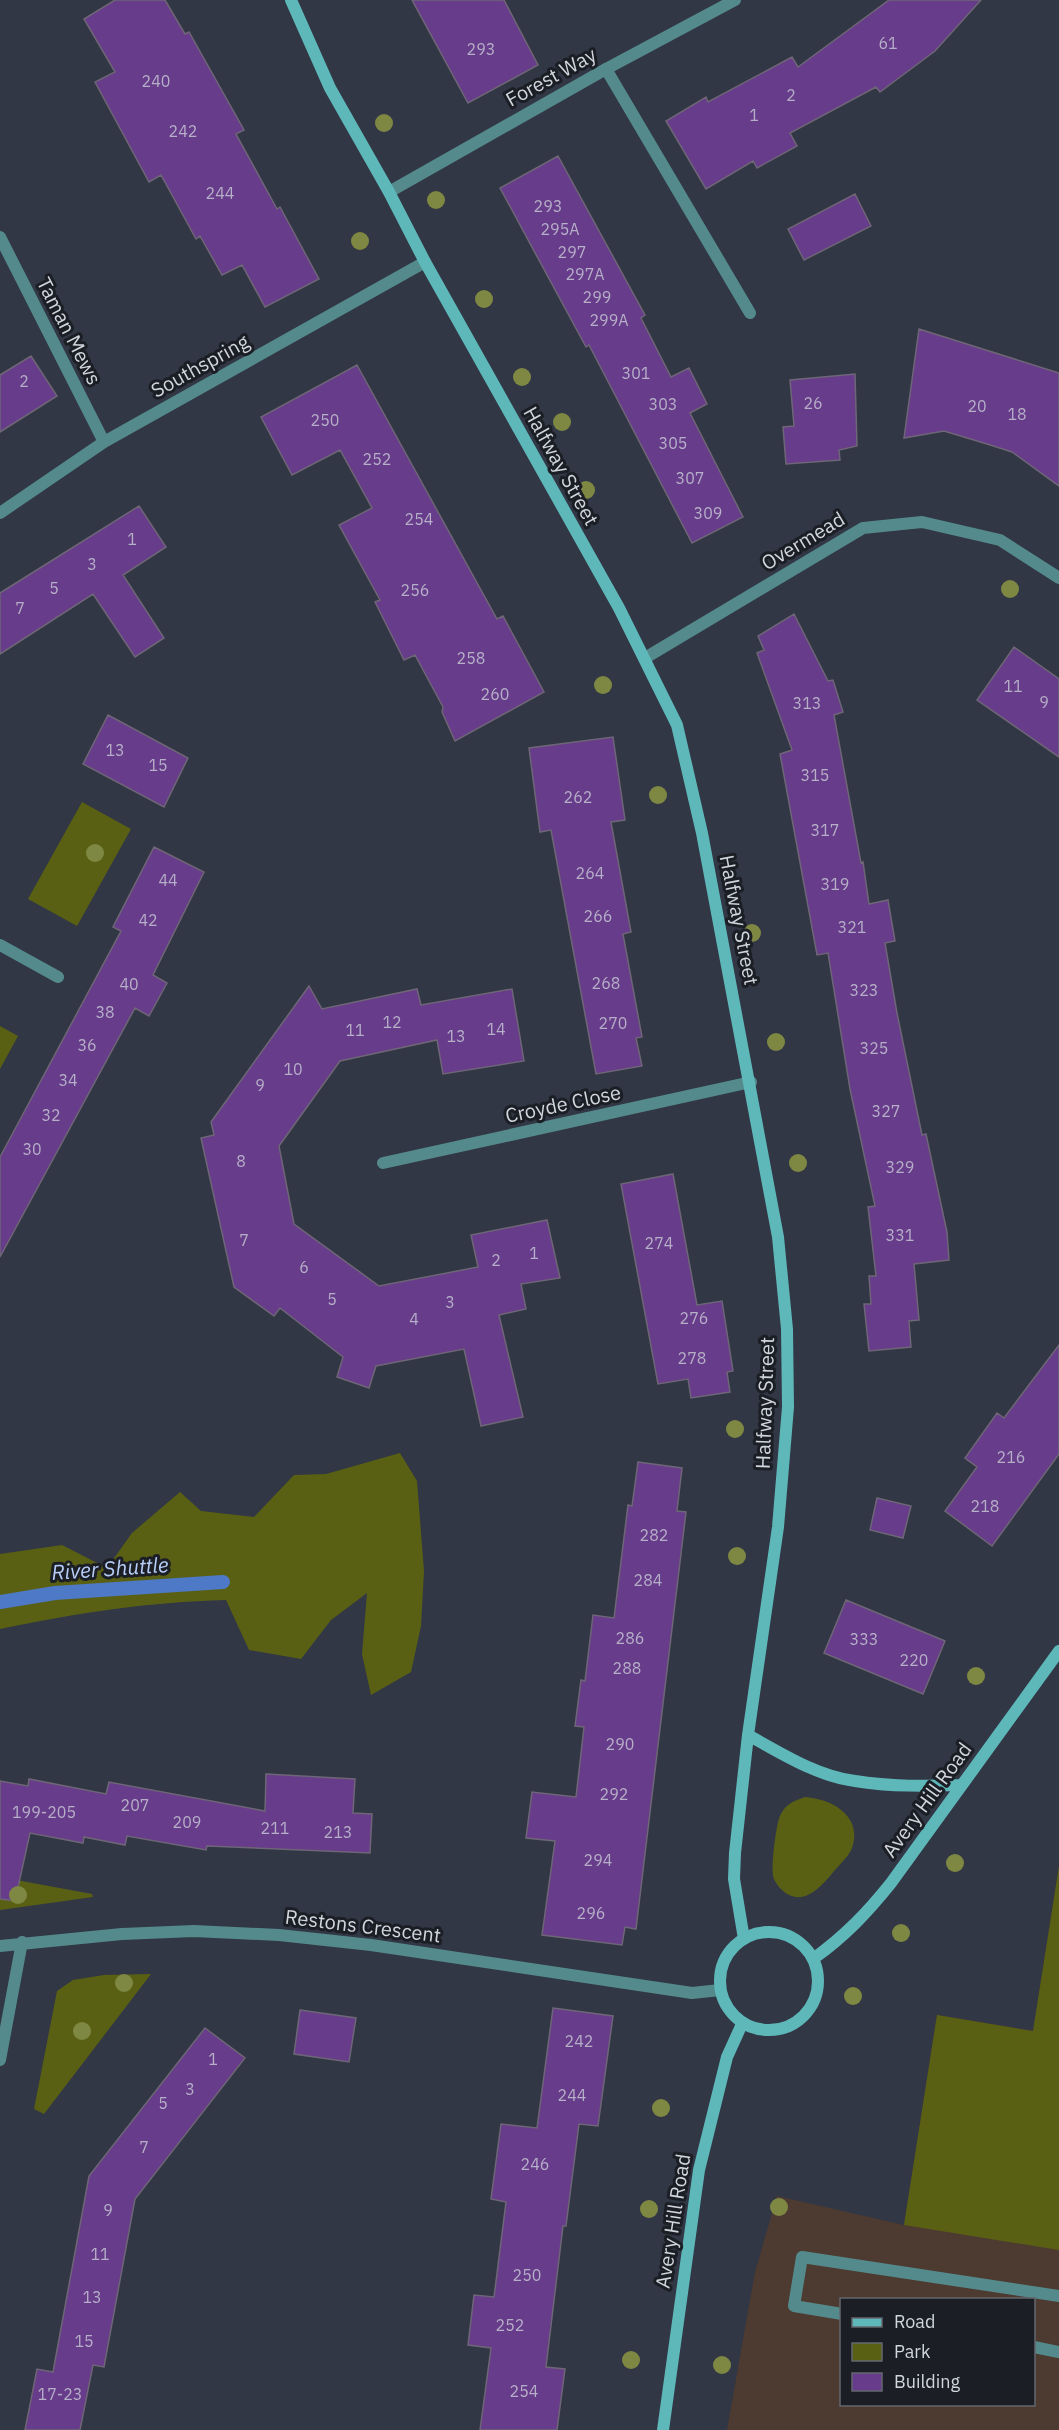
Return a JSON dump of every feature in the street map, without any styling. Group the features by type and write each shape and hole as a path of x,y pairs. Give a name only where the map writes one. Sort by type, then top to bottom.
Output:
{"main road":[{"name":"Halfway Street","path":"291,0 330,88 389,192 424,262 619,608 677,725 702,833 751,1082 778,1237 787,1329 788,1407 778,1527 748,1736 734,1879 744,1939"},
{"name":"Avery Hill Road","path":"813,1959 843,1937 867,1914 1059,1650"},
{"path":"748,1736 801,1764 853,1781 906,1786 962,1785"},
{"path":"759,1933 783,1934 804,1946 813,1959 818,1974 818,1991 812,2006 802,2018 789,2027 773,2031 757,2030 742,2024 724,2003 720,1990 720,1975 724,1961 732,1948 744,1939 759,1933"},
{"name":"Avery Hill Road","path":"663,2430 699,2170 724,2066 742,2024"}],"street":[{"name":"Forest Way","path":"389,192 606,69 735,0"},
{"path":"606,69 750,313"},
{"name":"Taman Mews","path":"0,237 104,442"},
{"name":"Southspring","path":"0,513 104,442 424,262"},
{"name":"Overmead","path":"645,658 863,528 922,522 1000,540 1059,578"},
{"path":"0,945 58,977"},
{"name":"Croyde Close","path":"383,1163 751,1082"},
{"name":"Restons Crescent","path":"0,1946 22,1942 194,1931 279,1935 371,1945 692,1993 720,1990"},
{"path":"0,2060 22,1942"},
{"path":"840,2314 794,2306 802,2257 1059,2296"},
{"path":"1035,2347 1059,2352"}],"shaded area":[{"path":"1059,1866 1059,2430 727,2430 755,2272 777,2196 904,2225 937,2015 1033,2031"}],"green space":[{"path":"82,802 131,829 77,926 28,899"},
{"path":"0,1026 18,1036 0,1069"},
{"path":"400,1453 417,1481 424,1571 421,1626 411,1672 371,1695 362,1654 367,1593 331,1620 301,1659 249,1650 226,1600 113,1609 0,1629 0,1554 62,1545 107,1568 132,1533 180,1492 201,1511 254,1517 294,1475 326,1474"},
{"path":"805,1797 825,1801 843,1811 853,1827 854,1837 849,1854 823,1883 810,1894 795,1897 787,1894 774,1880 773,1855 778,1821 782,1812 790,1804"},
{"path":"1059,1866 1059,2250 904,2225 937,2015 1033,2031"},
{"path":"0,1877 92,1894 93,1897 0,1910"},
{"path":"151,1974 44,2114 34,2109 57,1991 73,1980 104,1975"}],"building":[{"path":"115,0 165,0 185,34 189,32 244,130 236,134 277,209 280,207 319,279 265,307 242,265 222,275 200,236 196,239 161,175 149,182 95,82 115,72 84,19"},
{"path":"412,0 504,0 538,65 468,103"},
{"path":"889,0 981,0 935,51 880,92 876,87 790,133 797,146 757,168 753,161 706,189 666,121 706,97 708,102 792,57 798,67"},
{"path":"558,156 645,315 641,318 671,377 689,368 707,404 690,413 743,517 692,543 589,345 586,347 500,188"},
{"path":"855,194 871,226 804,260 788,229"},
{"path":"919,329 1059,373 1059,486 1012,452 987,444 944,431 904,438"},
{"path":"31,356 57,396 0,432 0,375"},
{"path":"357,365 497,619 503,616 544,692 455,741 442,712 443,707 415,655 404,660 375,602 380,600 339,525 372,508 340,450 292,475 261,417"},
{"path":"855,374 857,446 839,450 840,460 786,464 783,427 794,426 790,380"},
{"path":"139,506 166,547 123,575 164,638 135,657 93,594 0,654 0,593"},
{"path":"794,614 828,681 833,680 843,712 834,715 869,904 888,900 895,941 885,943 897,1013 922,1135 926,1134 947,1232 949,1260 914,1264 919,1320 909,1321 911,1347 869,1351 864,1304 871,1304 869,1276 876,1276 868,1207 875,1206 850,1089 828,953 817,955 780,754 792,750 757,653 764,650 758,636"},
{"path":"1014,647 1059,679 1059,757 977,700"},
{"path":"108,715 188,758 164,807 83,764"},
{"path":"613,737 625,820 611,822 631,932 623,934 642,1037 636,1038 642,1066 596,1074 551,830 540,832 529,748"},
{"path":"154,847 204,872 153,975 167,983 149,1016 135,1008 0,1257 0,1157 121,931 113,927"},
{"path":"309,986 322,1009 417,989 421,1005 512,989 524,1061 443,1074 437,1040 340,1061 279,1146 294,1224 379,1286 478,1267 471,1235 547,1220 560,1278 521,1284 526,1309 499,1315 523,1417 481,1426 464,1349 376,1366 369,1388 337,1377 343,1357 280,1308 274,1316 234,1287 201,1138 214,1135 211,1122"},
{"path":"673,1174 697,1305 722,1301 733,1371 727,1372 730,1392 691,1398 688,1379 658,1384 621,1184"},
{"path":"1059,1345 1059,1454 992,1546 945,1511 977,1467 965,1458 997,1413 1004,1418"},
{"path":"638,1462 682,1468 677,1511 686,1512 636,1929 625,1927 622,1945 542,1935 555,1841 526,1838 532,1792 576,1797 584,1727 575,1726 581,1680 585,1681 593,1615 614,1618 628,1505 632,1506"},
{"path":"877,1498 911,1506 903,1538 870,1530"},
{"path":"846,1600 945,1641 923,1694 824,1653"},
{"path":"266,1774 355,1779 353,1813 372,1814 370,1853 207,1846 206,1850 127,1836 125,1845 84,1837 83,1843 30,1833 15,1901 0,1899 0,1781 28,1786 29,1779 106,1794 109,1782 265,1811"},
{"path":"553,2008 613,2016 598,2126 579,2124 566,2226 563,2226 546,2367 565,2369 557,2430 480,2430 491,2348 468,2345 474,2295 494,2297 506,2202 491,2199 501,2124 537,2128"},
{"path":"300,2010 356,2018 349,2062 294,2054"},
{"path":"205,2028 245,2058 135,2199 104,2367 93,2365 80,2430 25,2430 37,2369 53,2372 89,2176"}],"waterway":[{"name":"River Shuttle","path":"0,1602 55,1593 223,1582"}]}
